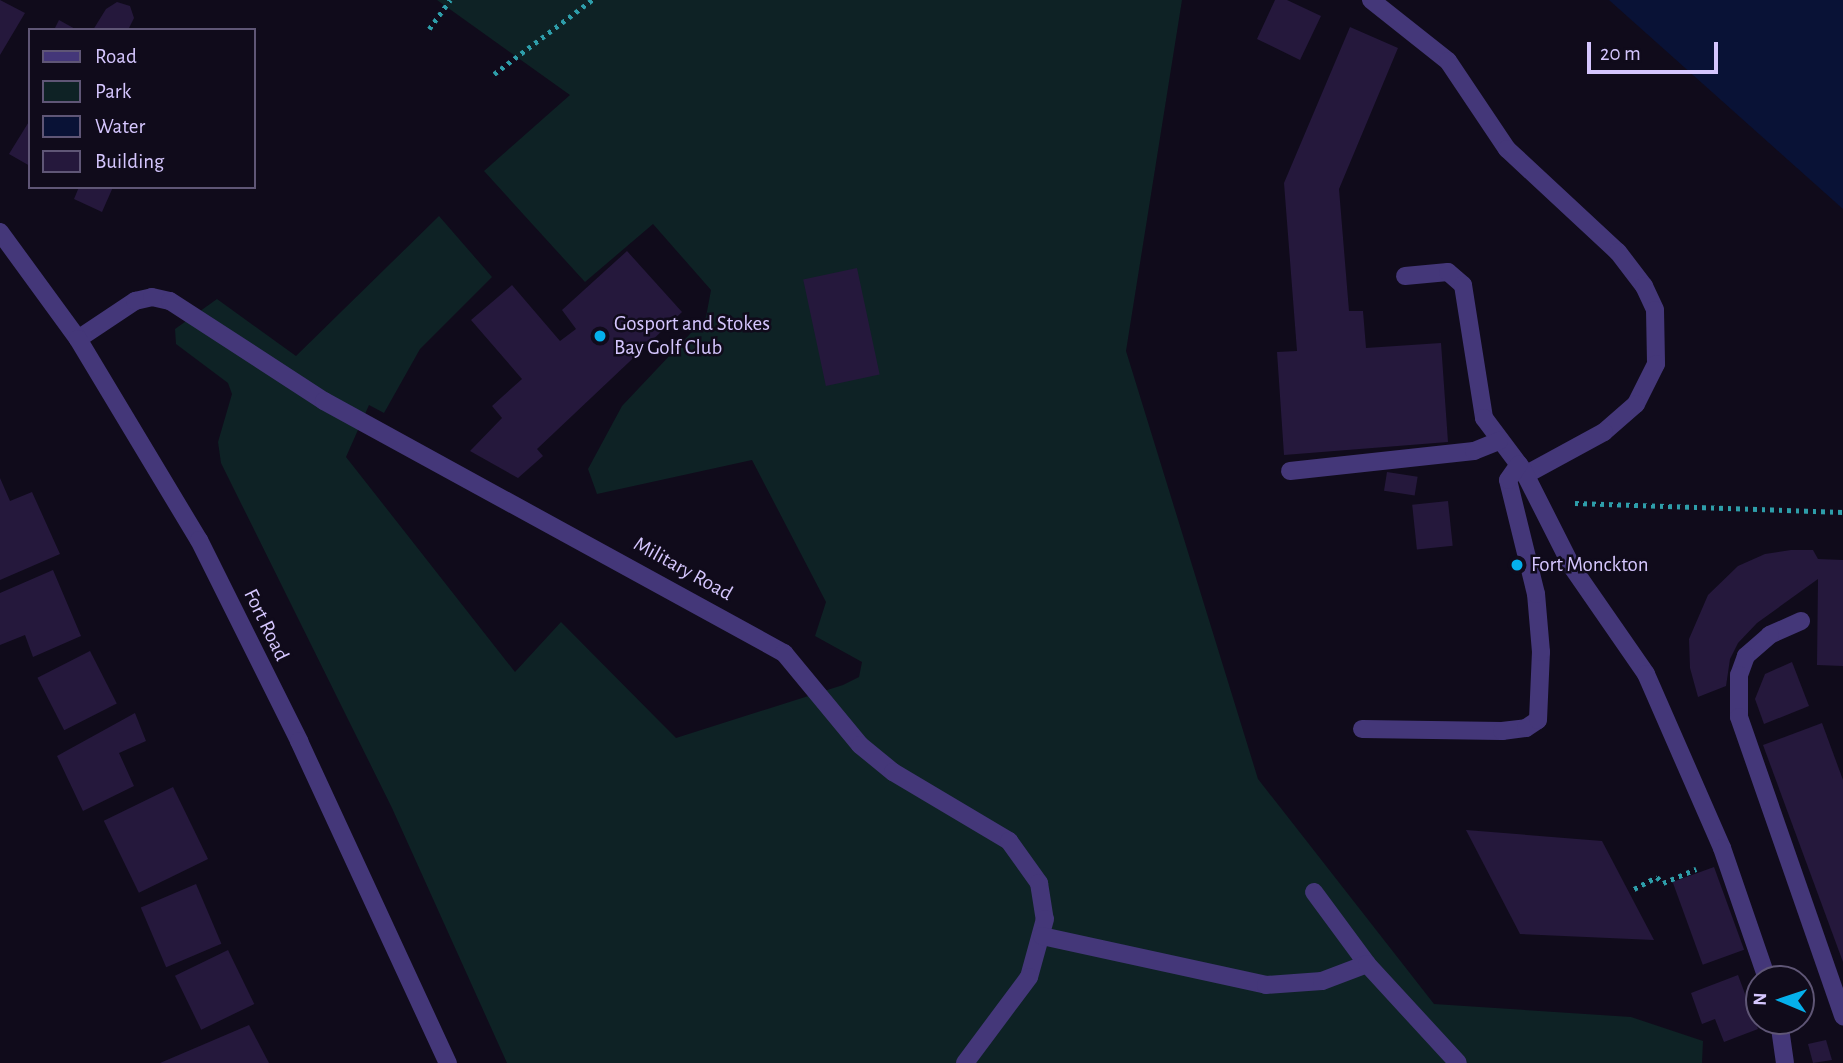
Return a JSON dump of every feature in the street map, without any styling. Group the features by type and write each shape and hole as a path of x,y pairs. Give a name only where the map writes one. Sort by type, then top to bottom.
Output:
{"street":[{"path":"1362,729 1502,731 1525,728 1538,720 1541,652 1536,594 1508,480 1522,470 1604,432 1636,404 1656,365 1655,310 1644,286 1618,252 1507,149 1448,61 1371,0"},
{"name":"Fort Road","path":"0,232 78,339 199,540 299,741 448,1063"},
{"path":"1405,276 1443,271 1460,279 1468,303 1480,405 1499,441 1522,470 1572,567 1646,674 1722,849 1762,965"},
{"name":"Military Road","path":"78,339 135,301 152,297 170,301 324,401 785,653 876,760 992,828 1020,851 1044,900 1042,936 1029,977 965,1063"},
{"path":"1290,471 1474,451 1499,441"},
{"path":"1801,621 1770,635 1746,656 1739,675 1738,709 1745,743 1843,1016"},
{"path":"1314,892 1367,964 1458,1063"},
{"path":"1042,936 1266,985 1322,981 1367,964"},
{"path":"1781,1035 1786,1063"}],"path":[{"path":"429,29 450,0"},
{"path":"494,74 593,0"},
{"path":"1539,502 1843,512"},
{"path":"1634,889 1657,877 1663,883 1700,867"}],"green space":[{"path":"437,0 1182,0 1126,351 1258,779 1434,1004 1631,1017 1703,1041 1702,1063 507,1063 392,808 221,463 218,442 232,394 228,383 176,344 175,329 217,299 296,356 439,216 492,277 420,349 384,413 369,405 346,457 515,672 561,622 676,738 843,685 859,677 862,662 815,636 826,602 752,460 597,494 588,469 622,406 706,317 711,290 653,224 585,282 484,171 570,95"}],"water":[{"path":"1609,0 1843,0 1843,209"}],"building":[{"path":"0,0 25,13 0,55"},
{"path":"1275,0 1287,0 1321,16 1300,60 1257,39"},
{"path":"117,2 130,6 134,18 129,28 94,28 106,9"},
{"path":"59,20 73,28 55,28"},
{"path":"1350,27 1398,48 1339,189 1349,311 1363,311 1366,348 1441,343 1448,442 1284,455 1277,352 1297,351 1284,183"},
{"path":"28,123 28,165 9,154"},
{"path":"78,189 112,189 102,212 74,199"},
{"path":"627,251 682,312 537,449 543,456 518,478 470,451 502,418 492,406 522,379 471,320 512,285 560,341 576,329 562,310"},
{"path":"857,268 880,375 826,386 803,279"},
{"path":"1387,472 1418,477 1415,496 1384,491"},
{"path":"0,478 10,501 32,492 60,554 0,580"},
{"path":"1448,501 1453,546 1417,550 1412,505"},
{"path":"1813,550 1818,559 1843,560 1843,666 1817,665 1818,579 1757,623 1738,643 1730,659 1726,686 1698,697 1690,668 1689,639 1708,595 1738,566 1765,554"},
{"path":"53,570 81,636 33,657 25,635 0,645 0,593"},
{"path":"90,651 117,704 64,730 37,678"},
{"path":"1792,662 1809,706 1764,724 1755,699 1765,674"},
{"path":"135,713 146,741 119,753 134,786 83,811 57,756"},
{"path":"1822,723 1843,780 1843,962 1763,745"},
{"path":"173,787 208,859 139,893 104,821"},
{"path":"1466,830 1602,841 1654,940 1520,934"},
{"path":"1714,867 1744,950 1703,965 1673,882"},
{"path":"196,884 221,944 166,967 141,907"},
{"path":"228,950 254,1004 201,1030 175,976"},
{"path":"1738,975 1745,994 1745,1034 1724,1042 1715,1019 1702,1024 1691,993"},
{"path":"249,1025 269,1063 160,1063"},
{"path":"1826,1040 1832,1060 1813,1063 1808,1044"}],"place":[{"name":"Gosport and Stokes Bay Golf Club","path":"600,336"},
{"name":"Fort Monckton","path":"1517,565"}]}
